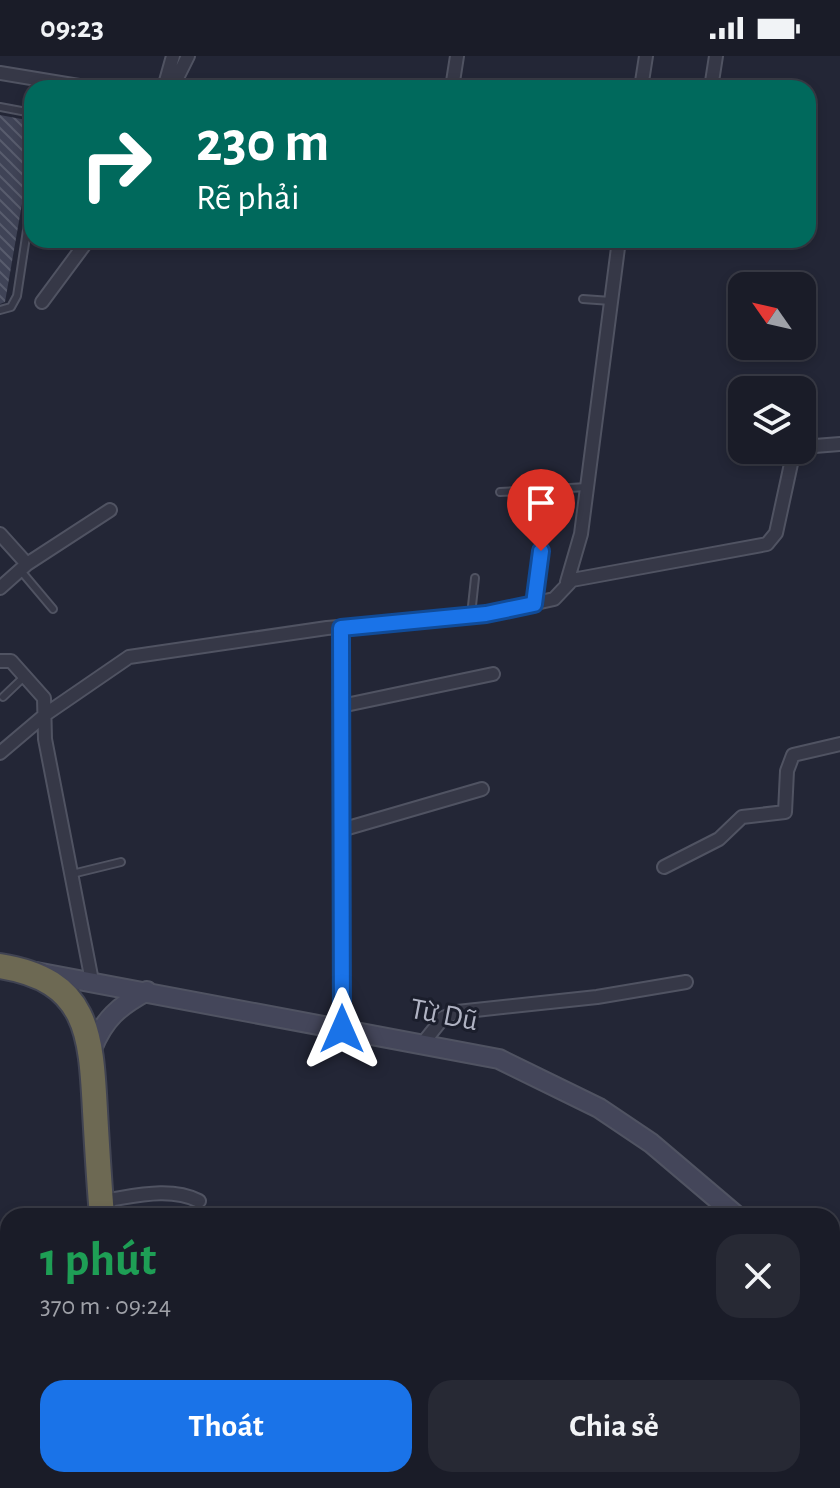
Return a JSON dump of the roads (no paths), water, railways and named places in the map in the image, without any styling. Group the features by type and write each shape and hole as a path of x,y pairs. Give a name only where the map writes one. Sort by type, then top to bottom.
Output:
{"highway":[{"name":"Từ Dũ","path":"0,966 34,971"},
{"path":"34,971 73,1004 82,1018 92,1049 101,1208"}],"main road":[{"name":"Từ Dũ","path":"34,971 499,1059 599,1108 651,1143 728,1208"},
{"path":"92,1049 102,1025 114,1011 147,991"}],"street":[{"path":"172,80 173,56"},
{"path":"174,80 188,56"},
{"path":"453,80 457,56"},
{"path":"642,80 646,56"},
{"path":"712,80 716,56"},
{"path":"0,73 29,80"},
{"path":"42,302 82,248"},
{"path":"573,580 618,248"},
{"path":"816,446 840,444"},
{"path":"0,753 46,714 129,657 341,628 471,615 534,604 554,599 573,580 767,544 776,533 791,464"},
{"path":"0,588 24,568 110,510"},
{"path":"0,534 24,568"},
{"path":"534,604 541,551"},
{"path":"341,628 342,1029"},
{"path":"0,661 11,661 44,698 45,739 92,981"},
{"path":"341,706 493,674"},
{"path":"664,867 719,839 742,817 785,812 789,798 787,771 793,755 840,744"},
{"path":"341,830 482,789"},
{"path":"423,1043 440,1021 457,1012 597,997 686,982"},
{"path":"101,1208 154,1194 190,1196 199,1201"}],"lane":[{"path":"0,107 24,112"},
{"path":"0,310 11,307 17,296 24,248"},
{"path":"583,299 611,301"},
{"path":"500,492 587,487"},
{"path":"24,568 53,609"},
{"path":"471,615 475,578"},
{"path":"3,697 25,676"},
{"path":"72,874 121,862"}]}
